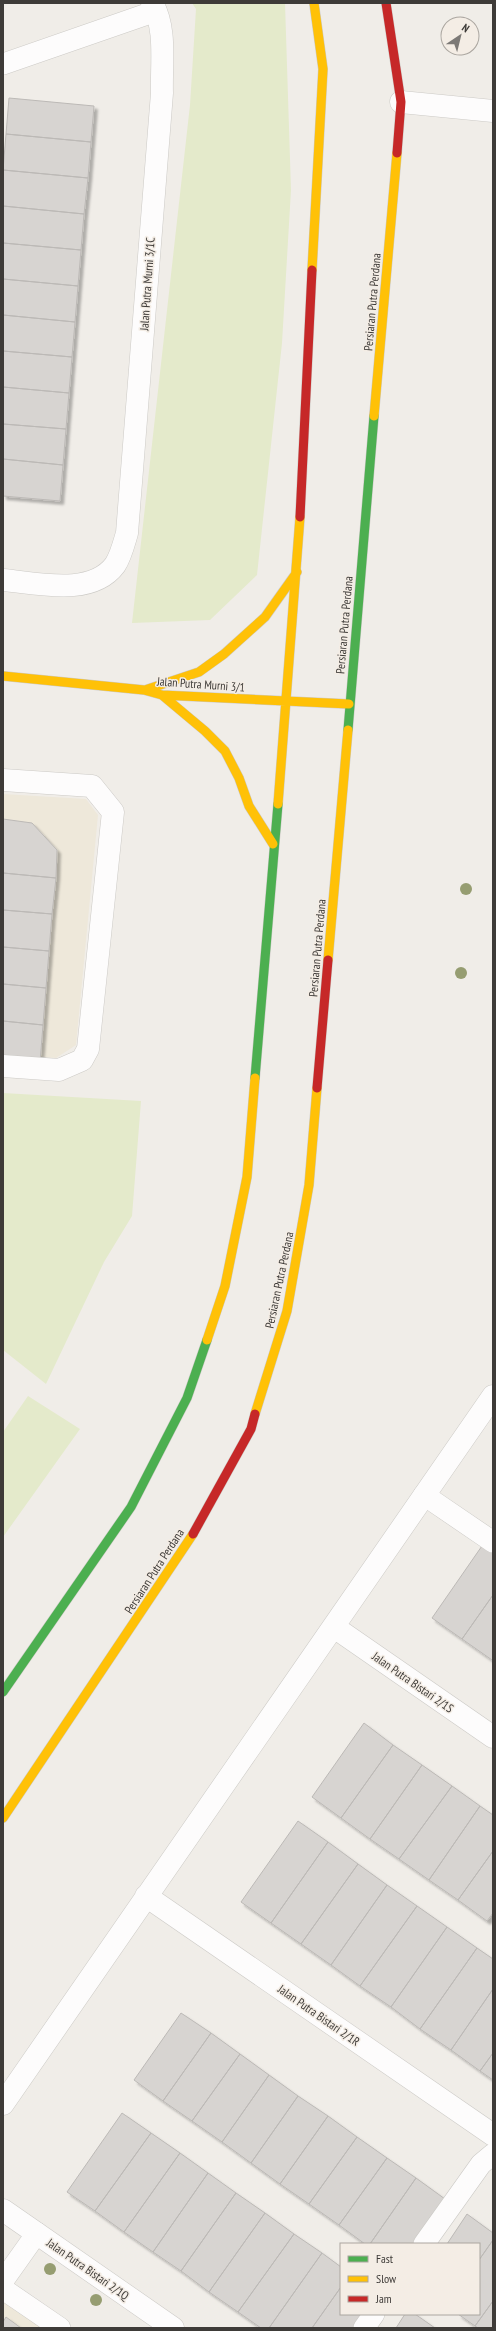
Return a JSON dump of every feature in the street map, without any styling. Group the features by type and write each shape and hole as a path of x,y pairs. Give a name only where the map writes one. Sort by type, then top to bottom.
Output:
{"main road":[{"path":"3,1692 131,1507 187,1398 225,1286 247,1178 273,844 297,572 317,160 323,69 314,3"},
{"name":"Persiaran Putra Perdana","path":"3,1818 188,1544 250,1429 287,1311 309,1185 401,102 386,3"},
{"path":"144,690 199,672 224,654 265,618 297,572"},
{"name":"Jalan Putra Murni 3/1","path":"3,676 144,690 162,695 350,704"},
{"path":"162,695 205,731 225,751 239,778 249,806 273,844"}],"street":[{"name":"Jalan Putra Murni 3/1C","path":"3,580 80,585 102,578 115,564 127,533 162,93 161,35 154,7"},
{"path":"401,102 493,111"},
{"path":"3,780 92,786 113,812 88,1049 82,1060 59,1070 3,1066"},
{"path":"3,2104 493,1396"},
{"name":"Jalan Putra Bistari 2/1S","path":"334,1627 493,1737"},
{"name":"Jalan Putra Bistari 2/1R","path":"146,1896 493,2135"},
{"name":"Jalan Putra Bistari 2/1Q","path":"3,2210 173,2328"}],"lane":[{"path":"3,64 154,7"},
{"path":"424,1496 493,1542"},
{"path":"425,2243 481,2164 493,2154"},
{"path":"3,2280 37,2233"},
{"path":"3,2289 60,2328"},
{"path":"364,2328 373,2315"}],"shaded area":[{"path":"3,794 86,799 98,815 76,1045 56,1058 3,1054"},
{"path":"3,2301 43,2328 3,2328"}],"green space":[{"path":"192,3 285,3 291,190 282,343 257,575 210,620 132,623 190,105 196,9"},
{"path":"3,1093 141,1101 132,1216 104,1262 46,1384 3,1350"},
{"path":"28,1396 80,1429 3,1537 3,1432"}],"building":[{"path":"9,98 94,106 91,142 6,134"},
{"path":"6,134 91,142 88,178 3,170"},
{"path":"3,170 88,178 84,214 3,206"},
{"path":"3,206 84,214 81,250 3,243"},
{"path":"3,243 81,250 78,286 3,279"},
{"path":"3,279 78,286 75,322 3,315"},
{"path":"3,315 75,322 72,357 3,351"},
{"path":"3,351 72,357 69,393 3,387"},
{"path":"3,387 69,393 66,429 3,424"},
{"path":"3,424 66,429 63,465 3,459"},
{"path":"3,459 63,465 60,501 3,496"},
{"path":"3,819 32,823 57,850 56,878 3,873"},
{"path":"3,873 56,878 52,914 3,910"},
{"path":"3,910 52,914 49,951 3,947"},
{"path":"3,947 49,951 46,988 3,984"},
{"path":"3,984 46,988 43,1025 3,1021"},
{"path":"3,1021 43,1025 40,1062 3,1058"},
{"path":"484,1543 493,1549 493,1595 462,1639 432,1618"},
{"path":"493,1595 493,1658 492,1660 462,1639"},
{"path":"364,1723 393,1745 341,1818 312,1797"},
{"path":"393,1745 422,1765 370,1839 341,1818"},
{"path":"422,1765 452,1786 399,1859 370,1839"},
{"path":"452,1786 480,1806 429,1880 399,1859"},
{"path":"480,1806 493,1815 493,1851 458,1900 429,1880"},
{"path":"298,1821 328,1842 271,1923 241,1902"},
{"path":"328,1842 358,1864 301,1944 271,1923"},
{"path":"493,1851 493,1913 487,1921 458,1900"},
{"path":"358,1864 387,1885 331,1965 301,1944"},
{"path":"387,1885 417,1906 360,1986 331,1965"},
{"path":"417,1906 447,1927 391,2007 360,1986"},
{"path":"447,1927 477,1948 420,2029 391,2007"},
{"path":"477,1948 493,1959 493,1989 451,2050 420,2029"},
{"path":"493,1989 493,2053 480,2071 451,2050"},
{"path":"181,2013 211,2033 163,2101 134,2080"},
{"path":"211,2033 240,2054 192,2121 163,2101"},
{"path":"493,2053 493,2080 480,2071"},
{"path":"240,2054 269,2075 222,2142 192,2121"},
{"path":"269,2075 298,2096 251,2163 222,2142"},
{"path":"298,2096 328,2116 280,2184 251,2163"},
{"path":"122,2113 151,2133 95,2211 67,2192"},
{"path":"328,2116 357,2137 309,2204 280,2184"},
{"path":"151,2133 180,2153 124,2232 95,2211"},
{"path":"357,2137 387,2158 339,2225 309,2204"},
{"path":"180,2153 208,2173 153,2252 124,2232"},
{"path":"387,2158 416,2178 371,2243 364,2243 339,2225"},
{"path":"208,2173 236,2193 181,2271 153,2252"},
{"path":"416,2178 445,2199 414,2243 371,2243"},
{"path":"236,2193 265,2213 209,2292 181,2271"},
{"path":"265,2213 294,2234 238,2312 209,2292"},
{"path":"467,2214 493,2233 493,2240 480,2259 480,2243 448,2243"},
{"path":"294,2234 322,2253 269,2328 261,2328 238,2312"},
{"path":"493,2240 493,2301 475,2326 459,2315 480,2315 480,2259"},
{"path":"322,2253 340,2266 340,2288 312,2328 269,2328"},
{"path":"340,2288 340,2315 364,2315 355,2328 312,2328"},
{"path":"493,2301 493,2328 478,2328 475,2326"},
{"path":"404,2315 416,2315 435,2328 396,2328"},
{"path":"6,2317 21,2328 3,2328 3,2322"}],"traffic: fast":[{"path":"348,730 374,416"},
{"path":"255,1078 278,804"},
{"path":"3,1692 131,1507 187,1398 207,1340"}],"traffic: slow":[{"path":"312,270 323,69 314,3"},
{"path":"374,416 397,153"},
{"path":"278,804 300,517"},
{"path":"145,690 199,672 224,654 265,617 297,572"},
{"path":"3,676 144,690 162,695 349,704"},
{"path":"162,695 205,731 225,751 239,778 249,806 273,844"},
{"path":"328,960 348,730"},
{"path":"207,1340 225,1286 247,1177 255,1078"},
{"path":"255,1414 287,1311 309,1185 317,1088"},
{"path":"3,1818 193,1534"}],"traffic: jam":[{"path":"386,3 401,102 397,153"},
{"path":"300,517 312,270"},
{"path":"317,1088 328,960"},
{"path":"193,1534 251,1429 255,1414"}]}
